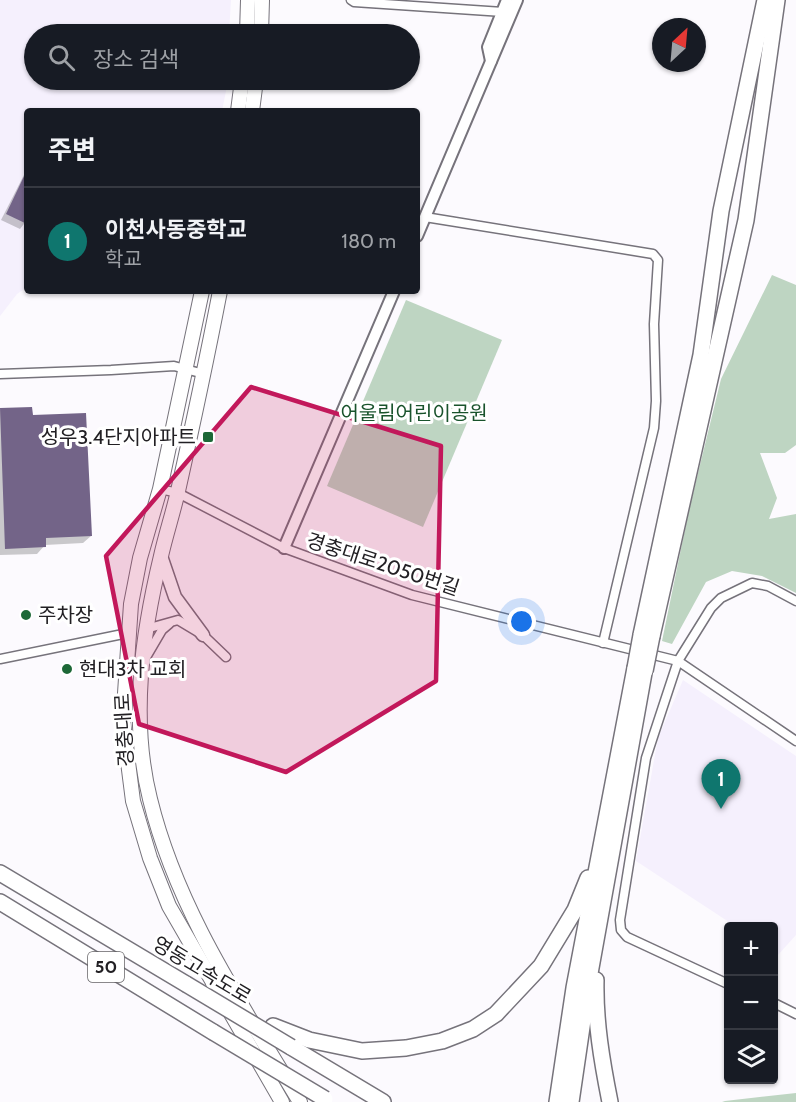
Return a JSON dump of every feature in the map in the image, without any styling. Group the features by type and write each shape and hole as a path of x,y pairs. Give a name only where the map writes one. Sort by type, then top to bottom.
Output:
{"highway":[{"path":"557,1102 571,1009 602,842 647,635 701,355 722,211 765,0"},
{"path":"647,635 746,220 777,0"},
{"path":"571,1102 587,990 603,909 640,670"},
{"path":"207,997 309,1040 362,1051 406,1048 442,1041 473,1029 496,1014 541,966 575,910 602,842"},
{"name":"영동고속도로","path":"0,873 383,1102"},
{"name":"50","path":"0,902 328,1101"},
{"path":"603,909 596,1003 603,1067 610,1102"}],"main road":[{"path":"247,24 248,0"},
{"path":"261,24 262,0"},
{"path":"238,108 241,90"},
{"path":"252,108 255,90"},
{"name":"경충대로","path":"201,294 160,489 140,558 131,604 123,723 133,801 150,858 169,906 282,1102"},
{"name":"경충대로","path":"219,294 178,493 161,556 146,629 139,720 149,798 166,855 185,903 212,955 300,1102"},
{"path":"161,556 175,597 203,635"},
{"path":"128,633 146,629"}],"street":[{"path":"351,0 503,12"},
{"path":"491,61 488,47 507,0"},
{"path":"420,229 517,0"},
{"path":"425,217 653,254 658,260 654,324 656,401 654,428 603,643"},
{"path":"284,548 393,294"},
{"path":"0,374 174,366 204,374"},
{"name":"경충대로2050번길","path":"160,489 178,493 284,548 412,595 678,661"},
{"path":"724,982 627,937 621,930 620,920 646,758 678,661 711,608 721,598 752,583 768,586 796,601"},
{"path":"146,629 178,620 203,635 226,657"},
{"path":"143,662 162,630 172,621"},
{"path":"0,659 128,633"},
{"path":"678,661 796,741"},
{"path":"778,1005 796,1014"}],"highlighted area":[{"path":"251,387 441,446 436,681 286,772 139,724 106,556"}],"shaded area":[{"path":"0,0 231,0 230,24 24,24 24,90 226,91 223,108 24,108 24,289 17,294 0,316"},
{"path":"683,680 796,756 796,935 778,955 778,922 729,922 636,861 658,738"}],"green space":[{"path":"772,275 796,285 796,445 785,453 760,453 777,498 769,519 796,514 796,593 762,576 732,571 706,582 672,644 662,641 689,510 721,379"},
{"name":"어울림어린이공원","path":"406,300 502,340 423,527 327,486"},
{"path":"796,1093 796,1102 722,1102 725,1101"}],"building":[{"path":"24,176 24,223 6,214"},
{"path":"32,407 33,415 86,413 92,536 46,538 46,547 5,549 0,408"}],"place":[{"name":"성우3.4단지아파트","path":"208,437"},
{"name":"주차장","path":"26,615"},
{"name":"현대3차 교회","path":"67,669"},
{"name":"이천사동중학교","path":"721,809"}]}
